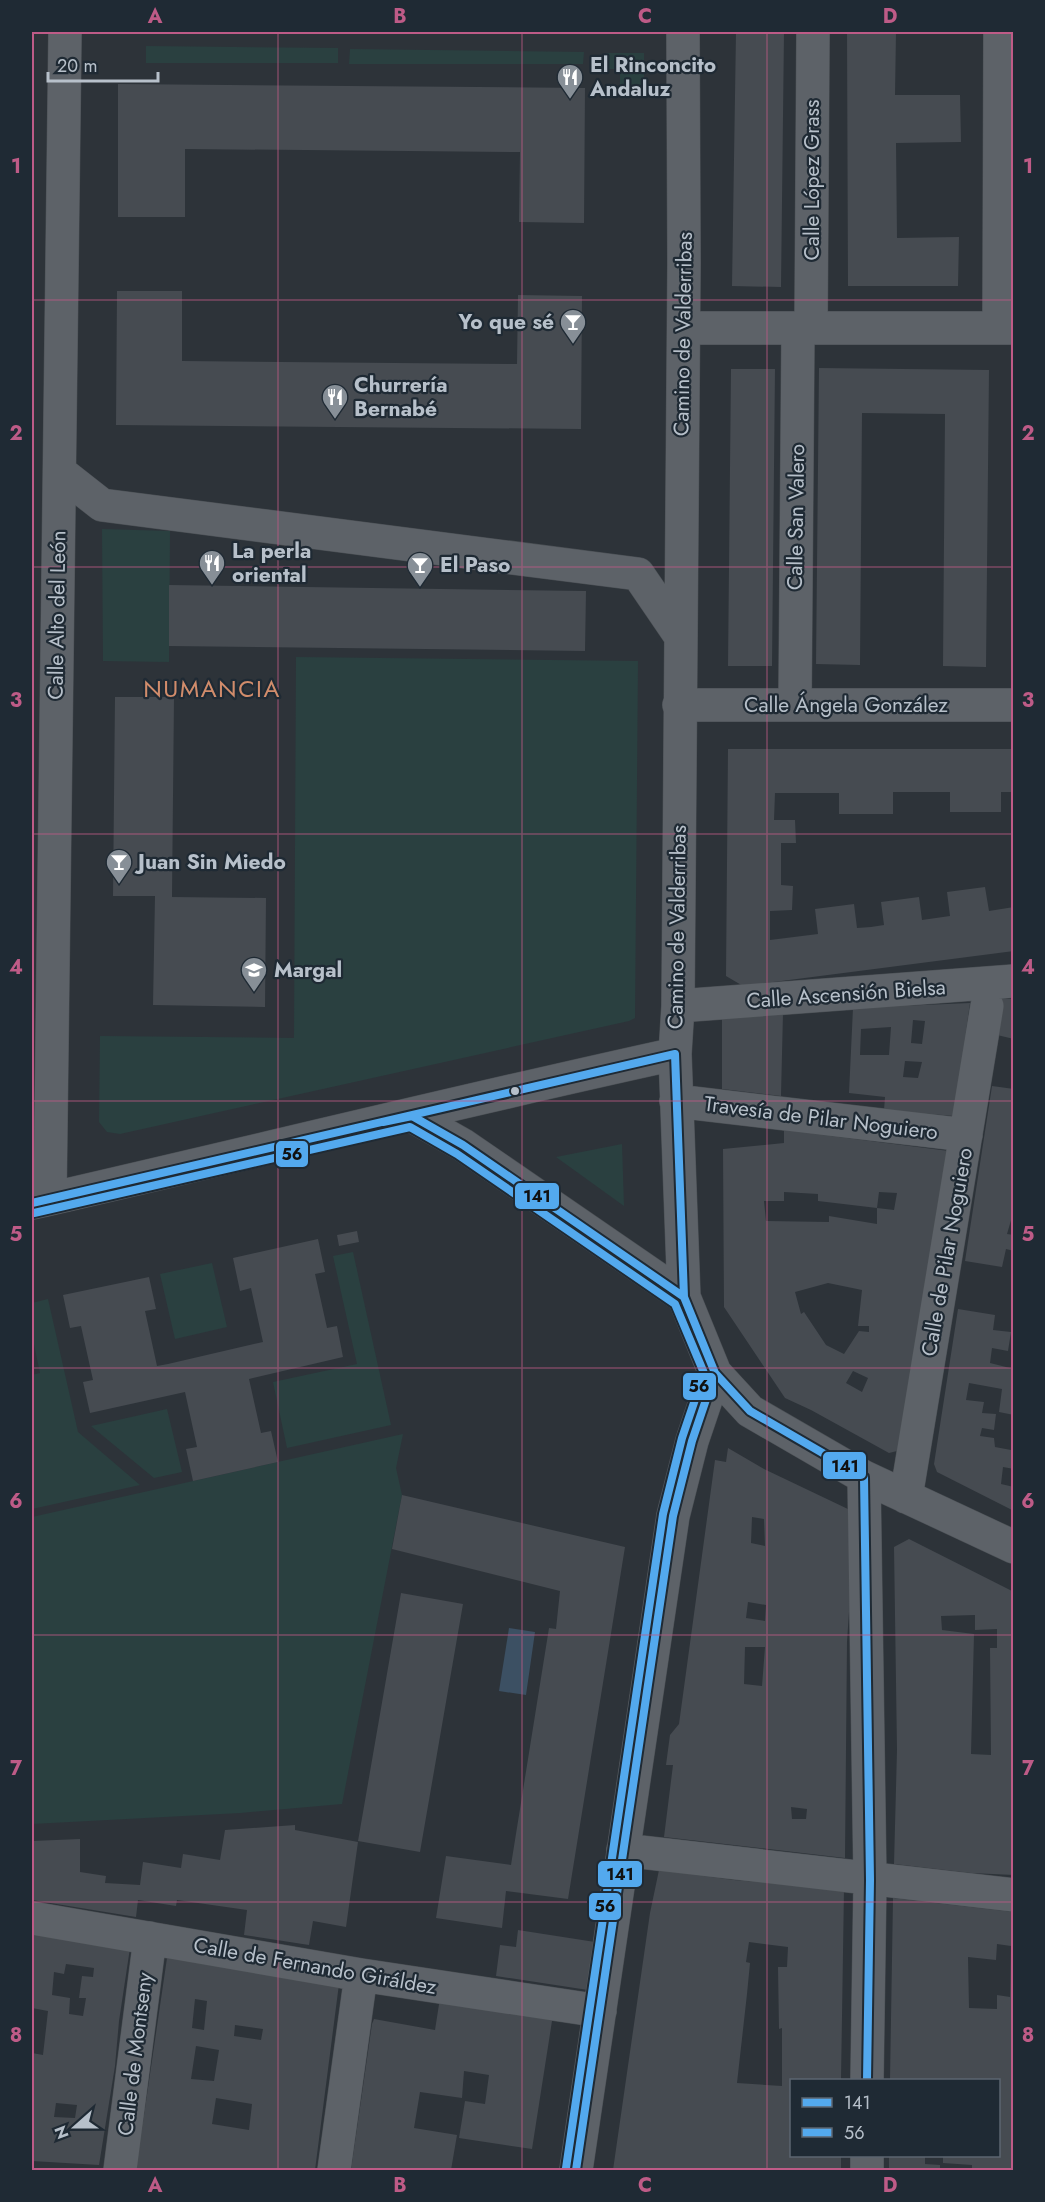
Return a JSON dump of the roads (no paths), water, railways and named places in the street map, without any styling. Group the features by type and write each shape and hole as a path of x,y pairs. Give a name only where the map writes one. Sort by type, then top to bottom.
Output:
{"street":[{"name":"Calle Alto del León","path":"41,1201 45,520 60,472 65,32"},
{"name":"Camino de Valderribas","path":"683,32 684,328 676,1101 684,1297 715,1374"},
{"name":"Calle López Grass","path":"805,328 813,32"},
{"path":"684,328 1006,328 1000,32"},
{"name":"Calle San Valero","path":"795,705 805,328"},
{"path":"60,472 102,505 638,574 681,637"},
{"name":"Calle Ángela González","path":"679,705 1014,705"},
{"name":"Calle Ascensión Bielsa","path":"678,1006 1014,981"},
{"name":"Calle de Pilar Noguiero","path":"906,1497 987,1006"},
{"path":"41,1201 412,1116 514,1089 675,1054"},
{"name":"Travesía de Pilar Noguiero","path":"676,1101 966,1135"},
{"path":"412,1116 463,1144 684,1297"},
{"path":"576,2170 673,1516 692,1441 715,1374 750,1410 864,1477 1014,1547"},
{"path":"864,1477 870,1880 867,2079"},
{"path":"623,1850 1014,1895"},
{"name":"Calle de Fernando Giráldez","path":"32,1918 361,1975 600,2011"},
{"name":"Calle de Montseny","path":"120,2170 150,1938"},
{"path":"334,2170 361,1975"}],"water":[{"path":"509,1628 535,1632 526,1695 499,1691"}],"place":[{"name":"El Rinconcito Andaluz","path":"570,100"},
{"name":"Yo que sé","path":"573,345"},
{"name":"Churrería Bernabé","path":"335,420"},
{"name":"La perla oriental","path":"212,586"},
{"name":"El Paso","path":"420,588"},
{"name":"Juan Sin Miedo","path":"119,885"},
{"name":"Margal","path":"254,993"}],"district":[{"name":"NUMANCIA","path":"212,688"}]}
